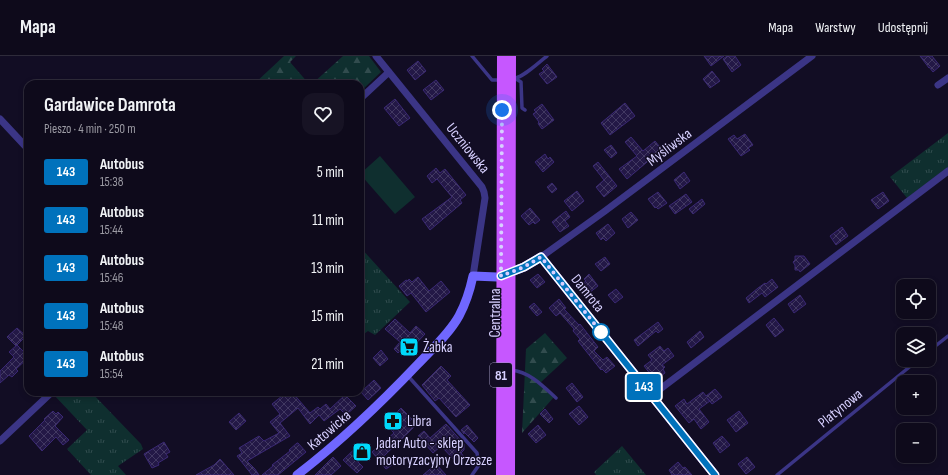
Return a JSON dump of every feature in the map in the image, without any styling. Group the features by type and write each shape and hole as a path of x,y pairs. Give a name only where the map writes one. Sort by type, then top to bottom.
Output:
{"main road":[{"name":"Centralna","path":"502,56 509,79"},
{"name":"Centralna","path":"501,475 509,79 511,56"},
{"name":"Centralna","path":"506,274 510,370 510,475"}],"street":[{"name":"Uczniowska","path":"376,56 482,187 485,198 473,276"},
{"name":"Myśliwska","path":"541,257 611,207 812,56"},
{"path":"364,95 389,72"},
{"path":"938,85 948,78"},
{"path":"0,119 24,145"},
{"path":"652,396 948,170"},
{"path":"473,276 497,277 524,267 541,257"},
{"name":"Damrota","path":"541,257 715,475"},
{"name":"Katowicka","path":"297,475 350,431 407,376 440,341 459,316 468,296 473,276"},
{"path":"0,441 48,396"}],"lane":[{"path":"472,56 492,80 509,79 524,74 547,56"},
{"path":"509,79 521,82 522,108 525,110"},
{"path":"936,345 948,336"},
{"name":"Platynowa","path":"777,475 909,367"},
{"path":"510,370 518,371 538,381 556,398"},
{"path":"407,376 477,453 479,465 472,474"}],"green space":[{"path":"284,56 296,56 290,62 306,80 258,80"},
{"path":"343,56 369,56 381,72 364,88 364,80 316,80"},
{"path":"948,133 948,167 907,198 890,177"},
{"path":"380,156 415,197 395,214 364,179 364,170"},
{"path":"364,251 410,302 375,335 368,331 364,334"},
{"path":"545,333 567,358 540,383 554,397 522,433 526,349"},
{"path":"55,396 95,396 141,444 143,449 118,466 126,475 91,475 67,449 87,430"},
{"path":"622,446 646,475 596,475 594,472"}],"building":[{"path":"704,56 724,56 711,66"},
{"path":"727,56 735,56 741,65 732,72 723,59"},
{"path":"920,56 932,56 940,66 933,72"},
{"path":"418,61 426,71 415,80 407,70"},
{"path":"547,64 557,77 547,84 539,74 544,71 542,69"},
{"path":"712,71 720,81 710,88 703,79"},
{"path":"436,80 444,90 431,100 423,90"},
{"path":"395,99 410,118 399,126 384,108"},
{"path":"625,103 635,116 610,135 601,123"},
{"path":"542,104 554,120 542,129 533,114 536,112 534,110"},
{"path":"745,134 753,145 748,148 750,150 741,156 728,139 734,135 737,139"},
{"path":"631,137 643,151 655,141 664,152 655,159 653,157 627,179 619,169 637,156 625,142"},
{"path":"611,145 617,153 611,158 604,150"},
{"path":"545,154 548,159 550,157 554,162 543,172 535,162"},
{"path":"598,162 617,186 604,197 596,187 604,180 593,166"},
{"path":"436,168 440,173 445,169 466,195 460,200 462,203 430,230 422,219 452,197 437,179 432,183 427,176"},
{"path":"684,172 690,181 680,189 674,180"},
{"path":"552,183 557,189 552,193 547,187"},
{"path":"577,191 584,201 572,211 564,201"},
{"path":"658,192 667,203 658,209 656,207 655,208 648,199"},
{"path":"883,192 889,201 878,209 871,200"},
{"path":"686,194 692,202 675,214 669,206"},
{"path":"702,199 705,204 693,214 689,209"},
{"path":"530,208 540,220 535,224 533,222 529,225 521,216"},
{"path":"566,211 570,217 565,221 569,226 560,232 552,222"},
{"path":"631,212 638,220 628,228 622,219"},
{"path":"608,224 615,233 606,241 603,238 601,240 596,233"},
{"path":"842,227 848,236 836,245 830,236"},
{"path":"795,256 804,256 810,264 800,272 799,270 795,270 795,265 793,262 795,260"},
{"path":"605,257 610,264 601,271 595,264"},
{"path":"538,274 545,282 537,288 530,280"},
{"path":"589,274 598,286 589,293 582,284 586,281 584,279"},
{"path":"418,277 429,291 441,281 450,292 426,312 411,293 407,296 399,286 406,280 408,281 409,279 412,282"},
{"path":"772,279 778,287 765,297 762,293 749,303 746,298"},
{"path":"616,289 623,297 615,303 608,295"},
{"path":"800,295 806,304 794,313 788,304"},
{"path":"559,299 566,308 564,309 579,325 580,324 598,347 594,351 603,360 607,357 615,366 606,373 602,369 601,370 578,341 580,339 573,331 574,329 560,313 556,316 549,308"},
{"path":"534,303 542,312 537,316 529,307"},
{"path":"774,318 784,330 775,337 766,325"},
{"path":"395,319 410,333 416,326 425,334 407,353 403,348 398,353 394,349 400,342 385,329"},
{"path":"658,322 663,329 658,333 656,331 638,346 634,340"},
{"path":"17,328 24,334 24,338 16,346 7,337"},
{"path":"700,331 704,337 691,348 687,342"},
{"path":"17,345 24,352 24,362 16,369 18,371 12,377 9,375 0,383 0,371 14,357 9,352"},
{"path":"660,346 664,351 668,348 674,356 662,365 665,367 663,369 665,373 655,380 644,366 652,360 648,355"},
{"path":"381,350 388,359 380,366 373,358"},
{"path":"441,366 451,376 447,380 470,405 456,417 439,398 435,401 422,385"},
{"path":"374,380 381,388 368,400 364,395 364,389"},
{"path":"572,383 583,397 577,402 566,388"},
{"path":"715,389 722,397 712,404 710,401 699,409 709,422 701,429 694,419 689,423 675,406 684,399 687,404 703,392 706,396"},
{"path":"282,396 295,396 310,413 318,407 320,409 326,404 330,409 344,396 346,396 356,406 346,415 340,409 324,421 319,415 310,424 298,408 280,423 290,436 247,461 259,475 252,475 237,456 242,453 239,448 259,436 264,441 279,433 270,422 280,414 272,404"},
{"path":"579,406 588,417 579,425 569,414"},
{"path":"401,408 412,419 409,422 414,427 384,456 392,465 386,469 372,452 394,433 385,424"},
{"path":"545,409 553,419 549,423 540,414"},
{"path":"53,411 56,414 58,412 63,417 55,426 69,440 63,445 56,437 42,451 29,436"},
{"path":"739,411 748,423 736,432 727,420"},
{"path":"239,413 246,421 236,430 229,422"},
{"path":"446,424 464,444 464,450 461,453 464,457 457,463 441,446 433,453 418,436 424,431 430,438"},
{"path":"467,425 478,438 474,442 461,430"},
{"path":"538,425 546,435 536,443 528,434"},
{"path":"722,436 730,445 720,453 713,443"},
{"path":"164,442 170,452 166,454 168,457 158,463 159,465 152,468 144,454"},
{"path":"362,442 371,451 358,462 363,467 357,473 343,460"},
{"path":"297,443 306,452 278,475 262,475 290,451 289,450"},
{"path":"333,457 341,466 331,475 315,475"},
{"path":"747,457 755,467 746,474 738,464"},
{"path":"220,459 234,475 196,475 214,465"},
{"path":"678,462 692,475 672,475 669,470"},
{"path":"436,464 446,475 423,475"}],"bus line":[{"name":"143","path":"501,276 524,267 541,257 715,475"}],"place":[{"name":"Żabka","path":"409,347"},
{"name":"Libra","path":"393,421"},
{"name":"Jadar Auto - sklep motoryzacyjny Orzesze","path":"362,452"}],"route":[{"path":"502,110 501,276 524,267 541,257 601,332"}]}
